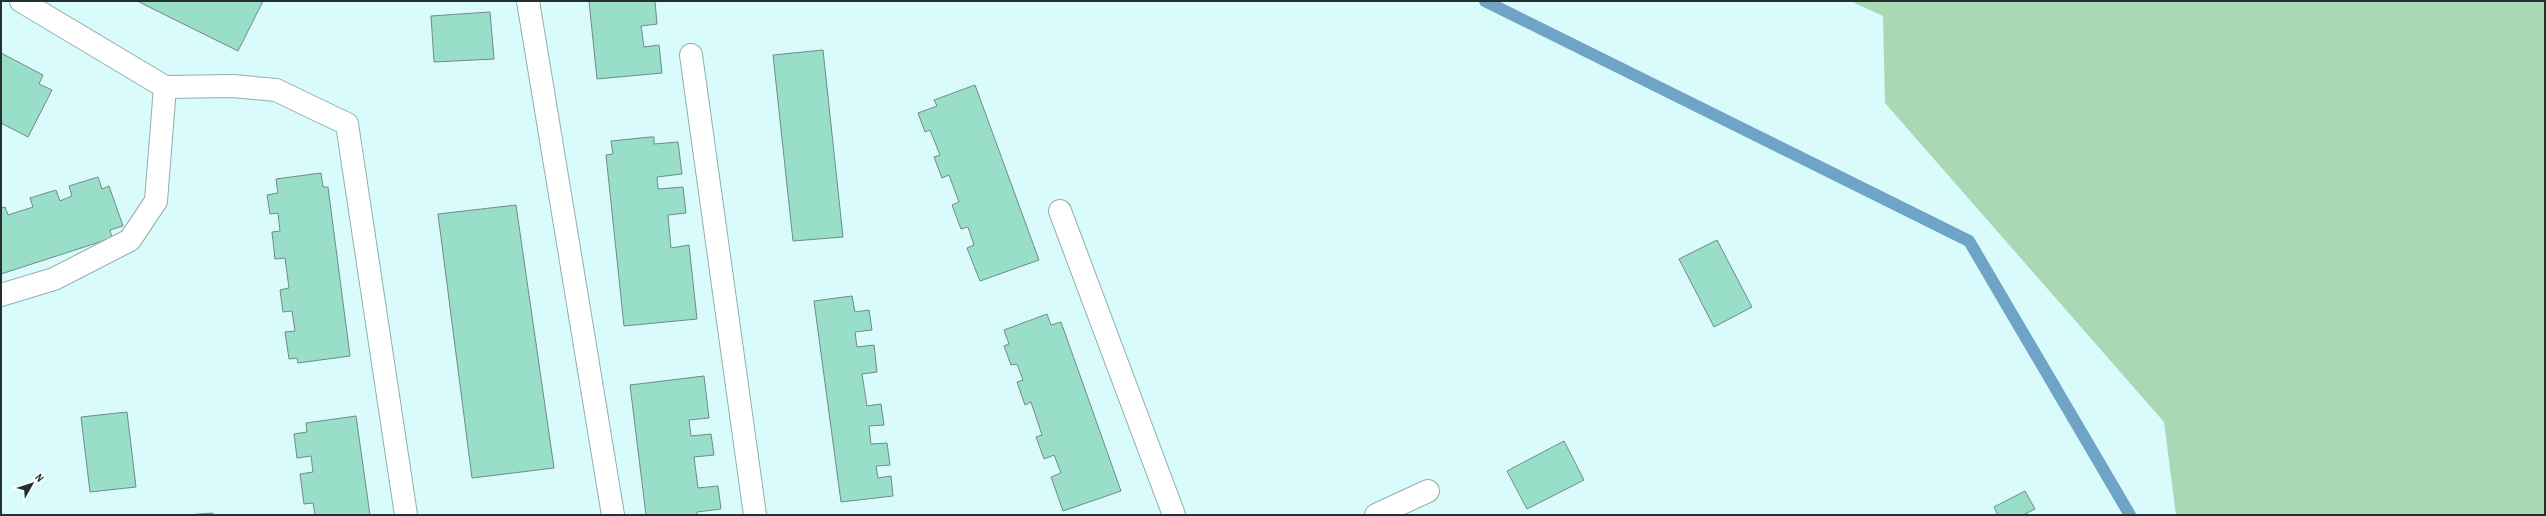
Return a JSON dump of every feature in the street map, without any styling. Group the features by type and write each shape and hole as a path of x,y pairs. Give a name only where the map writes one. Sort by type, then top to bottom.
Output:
{"street":[{"path":"21,1 165,87 234,86 276,90 347,124 406,515"},
{"path":"528,1 613,515"},
{"path":"691,55 755,515"},
{"path":"1,295 54,279 130,240 156,201 165,87"},
{"path":"1060,211 1174,515"},
{"path":"1376,515 1428,491"}],"green space":[{"path":"1850,1 2545,1 2545,515 2176,515 2164,422 1885,103 1883,16"}],"building":[{"path":"137,1 263,1 238,51"},
{"path":"589,1 655,1 657,24 641,26 644,47 659,45 662,73 597,79"},
{"path":"490,12 494,59 434,62 431,16"},
{"path":"823,50 843,237 793,241 773,55"},
{"path":"1,53 43,75 39,84 52,90 28,137 1,123"},
{"path":"975,85 1039,260 980,281 967,248 974,245 968,227 961,229 952,205 959,202 949,175 942,178 934,157 940,155 930,130 925,132 918,113 937,106 934,100"},
{"path":"654,137 654,144 678,142 682,174 657,177 658,189 683,187 686,213 668,215 671,248 689,245 697,319 624,326 606,155 613,154 611,141"},
{"path":"321,173 323,187 328,187 350,356 298,363 297,358 289,359 285,332 295,331 292,311 283,312 280,290 289,288 285,258 275,259 272,232 280,231 278,213 270,214 267,195 278,193 276,179"},
{"path":"98,177 102,189 109,186 123,226 110,230 112,238 1,274 1,208 5,207 8,215 33,207 30,198 56,190 60,201 72,196 69,186"},
{"path":"516,205 554,468 472,478 438,214"},
{"path":"1717,240 1752,307 1714,327 1679,259"},
{"path":"852,296 855,312 869,310 872,330 855,332 857,347 874,345 877,372 862,374 867,406 881,404 884,425 869,426 871,444 887,443 890,465 876,466 878,478 891,476 893,496 841,502 814,301"},
{"path":"1047,314 1051,325 1061,322 1121,491 1063,511 1051,477 1061,473 1054,455 1044,459 1036,437 1042,435 1031,402 1025,405 1017,382 1023,380 1017,364 1011,365 1004,346 1009,344 1004,330"},
{"path":"704,376 709,418 689,420 691,436 711,434 714,455 694,457 698,488 718,486 721,509 697,512 697,515 646,515 630,385"},
{"path":"127,412 136,487 90,492 81,417"},
{"path":"356,416 370,515 315,515 313,503 304,504 300,474 313,472 311,456 297,458 294,434 307,432 306,423"},
{"path":"1564,441 1584,480 1527,509 1507,471"},
{"path":"2025,491 2035,509 2023,515 1998,515 1994,507"},
{"path":"212,513 215,515 187,515"}],"waterway":[{"path":"1485,1 1969,241 2130,515"}]}
